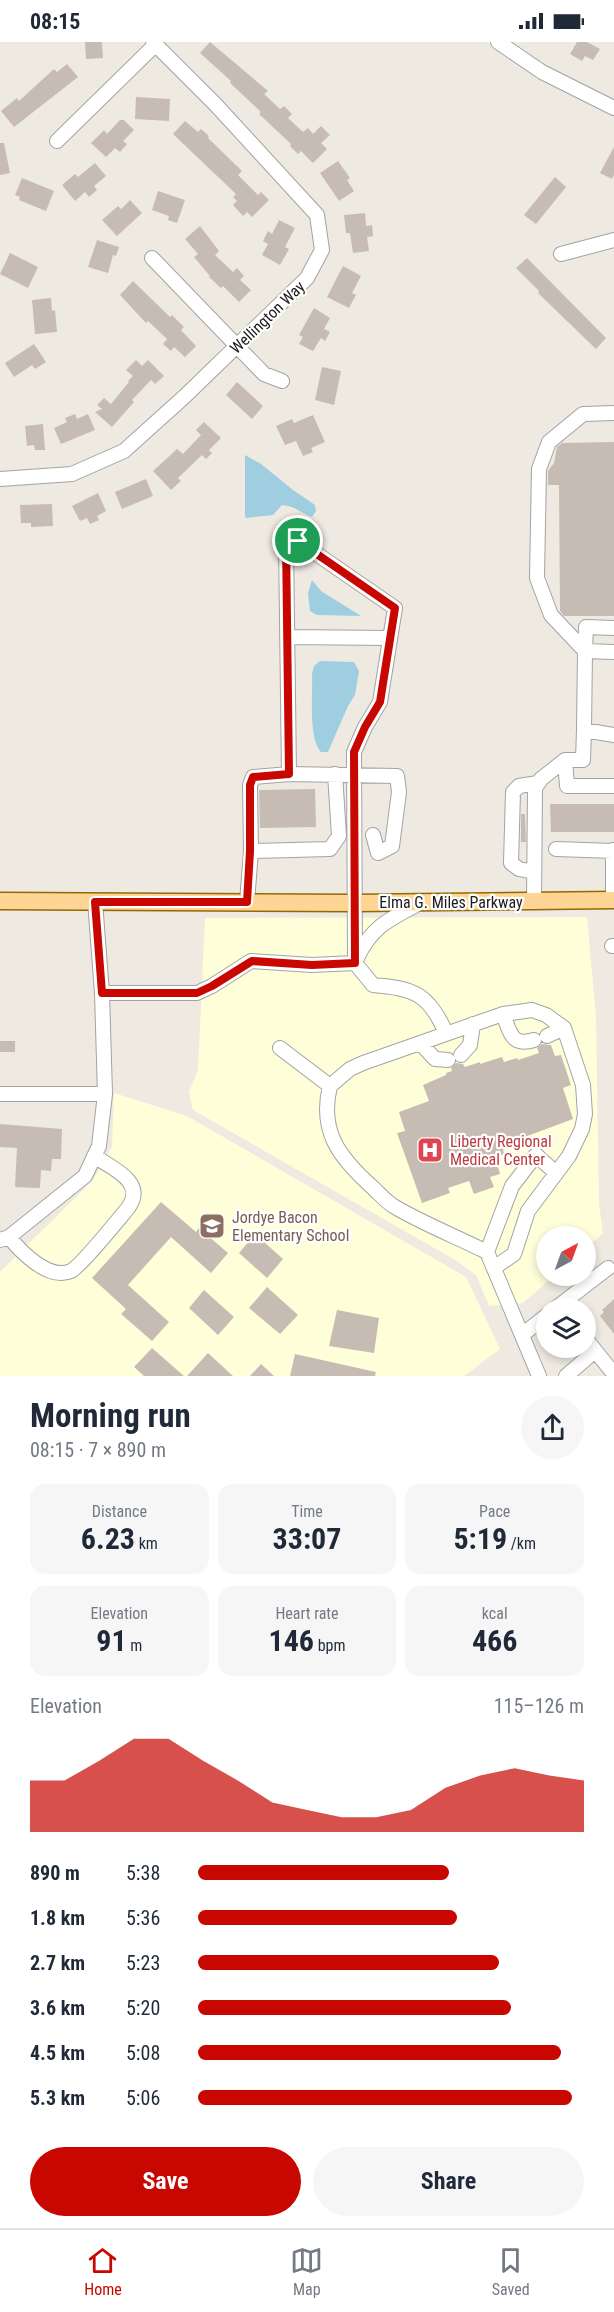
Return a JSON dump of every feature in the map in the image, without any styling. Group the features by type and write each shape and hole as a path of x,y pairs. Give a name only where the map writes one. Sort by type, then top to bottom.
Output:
{"main road":[{"name":"Elma G. Miles Parkway","path":"0,901 355,903 613,900"}],"street":[{"path":"498,42 542,72 614,108"},
{"path":"57,141 154,43"},
{"name":"Wellington Way","path":"0,479 72,474 124,451 307,278 322,250 317,215 216,105 154,43"},
{"path":"561,254 614,240"},
{"path":"152,258 264,374 282,381"},
{"path":"614,413 583,414 549,442 539,469 537,578 551,615 585,651 614,651"},
{"path":"289,774 286,542 298,541 395,608 380,702 354,752 355,963 373,985 400,987 420,996 434,1008 446,1033"},
{"path":"534,902 535,788 565,760 583,760 586,627 614,628"},
{"path":"287,637 390,638"},
{"path":"584,730 614,735"},
{"path":"565,760 567,786 614,786"},
{"path":"247,902 250,785 253,777 289,774 398,776 399,792 392,846 378,853 373,835"},
{"path":"250,851 330,849 339,836 335,774"},
{"path":"534,872 519,869 511,863 513,792 519,786 538,783"},
{"path":"556,849 614,851 613,900"},
{"path":"94,1156 130,1180 134,1188 134,1197 128,1208 75,1268 59,1274 49,1270 4,1238 85,1176 94,1156 99,1146 105,1094 102,993 95,902"},
{"path":"355,963 366,940 387,920 421,902"},
{"path":"102,993 197,993 252,961 312,965 355,963"},
{"path":"494,1269 514,1254 532,1203 576,1143 585,1114 583,1085 564,1028 553,1019 532,1010 503,1014 350,1069 330,1086 327,1105 331,1131 340,1154 348,1165 393,1206 487,1252 494,1269 522,1335 539,1376"},
{"path":"503,1014 514,1039 521,1042 541,1038 564,1028"},
{"path":"420,1043 435,1059 454,1057 470,1045 473,1024"},
{"path":"280,1048 330,1086"},
{"path":"0,1094 105,1094"},
{"path":"487,1252 512,1186 536,1155 556,1173"},
{"path":"512,1186 532,1203"},
{"path":"570,1298 608,1268"},
{"path":"522,1335 536,1324"},
{"path":"596,1352 614,1374"},
{"path":"566,1376 587,1358"}],"shaded area":[{"name":"Liberty Regional Medical Center","path":"587,917 596,1018 599,1204 603,1233 596,1239 596,1226 536,1226 536,1286 542,1286 523,1303 489,1306 476,1275 457,1261 193,1110 189,1092 198,1070 205,918"},
{"name":"Jordye Bacon Elementary School","path":"114,1093 187,1116 466,1277 500,1349 464,1376 0,1376 0,1272 93,1180 112,1147"}],"water":[{"path":"245,455 261,464 315,505 316,511 312,517 282,505 273,515 246,518"},
{"path":"312,580 321,591 361,616 317,615 310,611 308,593"},
{"path":"320,661 354,662 359,671 355,695 328,752 321,752 317,745 312,715 312,674 314,666"}],"building":[{"path":"85,42 102,42 103,58 86,59"},
{"path":"210,42 268,91 264,94 280,109 284,106 292,114 288,118 303,132 308,128 313,134 321,126 330,135 321,143 327,149 313,163 301,151 298,154 290,146 291,144 259,114 261,112 230,83 231,81 200,53"},
{"path":"577,42 587,42 600,49 593,60 585,56 582,61 570,54"},
{"path":"67,64 78,77 14,127 1,111 17,98 19,101 54,69 57,72"},
{"path":"136,97 170,99 169,121 135,119"},
{"path":"120,120 124,120 134,130 123,141 127,144 120,152 115,148 106,157 91,143 104,130 107,134"},
{"path":"185,121 198,132 201,129 209,136 208,138 242,171 238,175 258,195 261,192 269,200 252,217 247,212 243,216 233,205 237,201 233,197 236,194 173,134"},
{"path":"0,143 4,143 10,173 0,175"},
{"path":"614,147 614,175 612,179 600,173"},
{"path":"338,161 350,178 347,180 354,191 339,201 320,173"},
{"path":"95,163 106,176 94,186 97,190 89,197 85,192 75,201 62,185 75,174 78,177"},
{"path":"555,177 566,187 536,224 524,215"},
{"path":"22,178 54,191 46,211 19,200 20,197 15,195"},
{"path":"158,191 185,200 177,223 168,220 169,216 152,210"},
{"path":"130,200 142,213 117,236 102,220 118,206 121,209"},
{"path":"365,213 366,226 372,225 373,236 367,237 369,251 353,253 350,233 346,233 344,215"},
{"path":"279,220 295,228 285,247 289,249 280,265 262,255 268,244 263,241 268,231 272,234"},
{"path":"200,226 219,251 215,255 233,272 237,268 244,276 240,280 251,290 239,302 223,286 221,288 209,277 194,257 198,254 185,239"},
{"path":"97,240 119,247 116,256 113,255 108,273 88,267"},
{"path":"10,253 38,267 28,288 0,274"},
{"path":"527,258 606,338 596,349 538,293 539,291 516,268"},
{"path":"343,266 361,276 352,293 356,295 349,308 327,297"},
{"path":"133,281 170,317 172,315 184,327 181,330 196,346 185,357 174,347 171,351 163,344 167,339 148,321 146,323 120,295"},
{"path":"51,298 52,311 55,310 57,332 35,334 32,300"},
{"path":"314,308 330,318 324,329 330,332 325,341 321,338 313,351 299,344 303,337 299,335"},
{"path":"34,344 46,362 35,369 32,365 14,377 5,363"},
{"path":"136,360 142,366 148,360 164,376 155,384 151,380 132,400 134,402 112,427 95,412 102,409 97,405 104,398 111,404 133,376 126,370"},
{"path":"322,367 341,371 334,405 315,400"},
{"path":"237,382 263,406 252,419 226,395"},
{"path":"75,414 77,419 88,414 95,430 61,444 54,428 67,422 65,418"},
{"path":"313,415 325,442 311,448 313,452 303,456 296,441 285,445 276,426 292,419 294,423"},
{"path":"204,422 221,438 209,450 212,453 206,459 202,455 178,478 181,481 171,490 153,471 177,449 183,454 201,435 196,430"},
{"path":"43,424 45,450 35,450 34,445 27,446 25,426"},
{"path":"614,442 614,616 564,616 560,611 559,485 548,485 548,471 554,463 557,447 562,443"},
{"path":"146,479 153,496 122,509 115,492"},
{"path":"98,493 106,511 97,516 99,520 90,524 87,518 80,521 72,506"},
{"path":"52,504 53,526 31,527 31,523 21,523 20,505"},
{"path":"315,789 316,827 260,828 259,790"},
{"path":"550,804 614,804 614,832 551,832"},
{"path":"521,814 525,814 526,842 521,842"},
{"path":"0,1041 15,1041 15,1052 0,1052"},
{"path":"542,1044 551,1045 555,1056 561,1055 571,1085 563,1088 573,1119 522,1138 524,1143 503,1150 504,1154 495,1157 500,1174 490,1177 494,1187 474,1194 469,1181 448,1188 450,1193 422,1203 397,1133 405,1131 399,1112 429,1101 423,1085 452,1071 451,1068 456,1063 463,1064 465,1067 502,1057 504,1062 517,1058 518,1060 539,1053 537,1048"},
{"path":"0,1124 62,1129 61,1159 52,1159 51,1171 41,1170 40,1188 15,1187 17,1148 0,1147"},
{"path":"161,1202 196,1232 199,1228 228,1253 211,1273 171,1237 128,1285 169,1322 152,1341 121,1314 126,1309 92,1278"},
{"path":"255,1234 283,1259 267,1278 239,1253"},
{"path":"267,1287 298,1315 280,1334 249,1308"},
{"path":"204,1290 234,1317 218,1335 189,1308"},
{"path":"614,1299 614,1334 600,1316 604,1312 602,1310"},
{"path":"337,1310 379,1318 374,1353 329,1346"},
{"path":"152,1348 184,1376 144,1376 134,1367"},
{"path":"208,1353 233,1376 187,1376"},
{"path":"295,1354 376,1372 375,1376 290,1376"},
{"path":"261,1364 274,1376 250,1376"}],"place":[{"name":"Liberty Regional Medical Center","path":"430,1150"},
{"name":"Jordye Bacon Elementary School","path":"212,1226"}],"route":[{"path":"298,541 395,608 380,702 354,752 355,963 312,965 252,961 197,993 102,993 95,902 247,902 250,785 253,777 289,774 286,542 298,541"}]}
